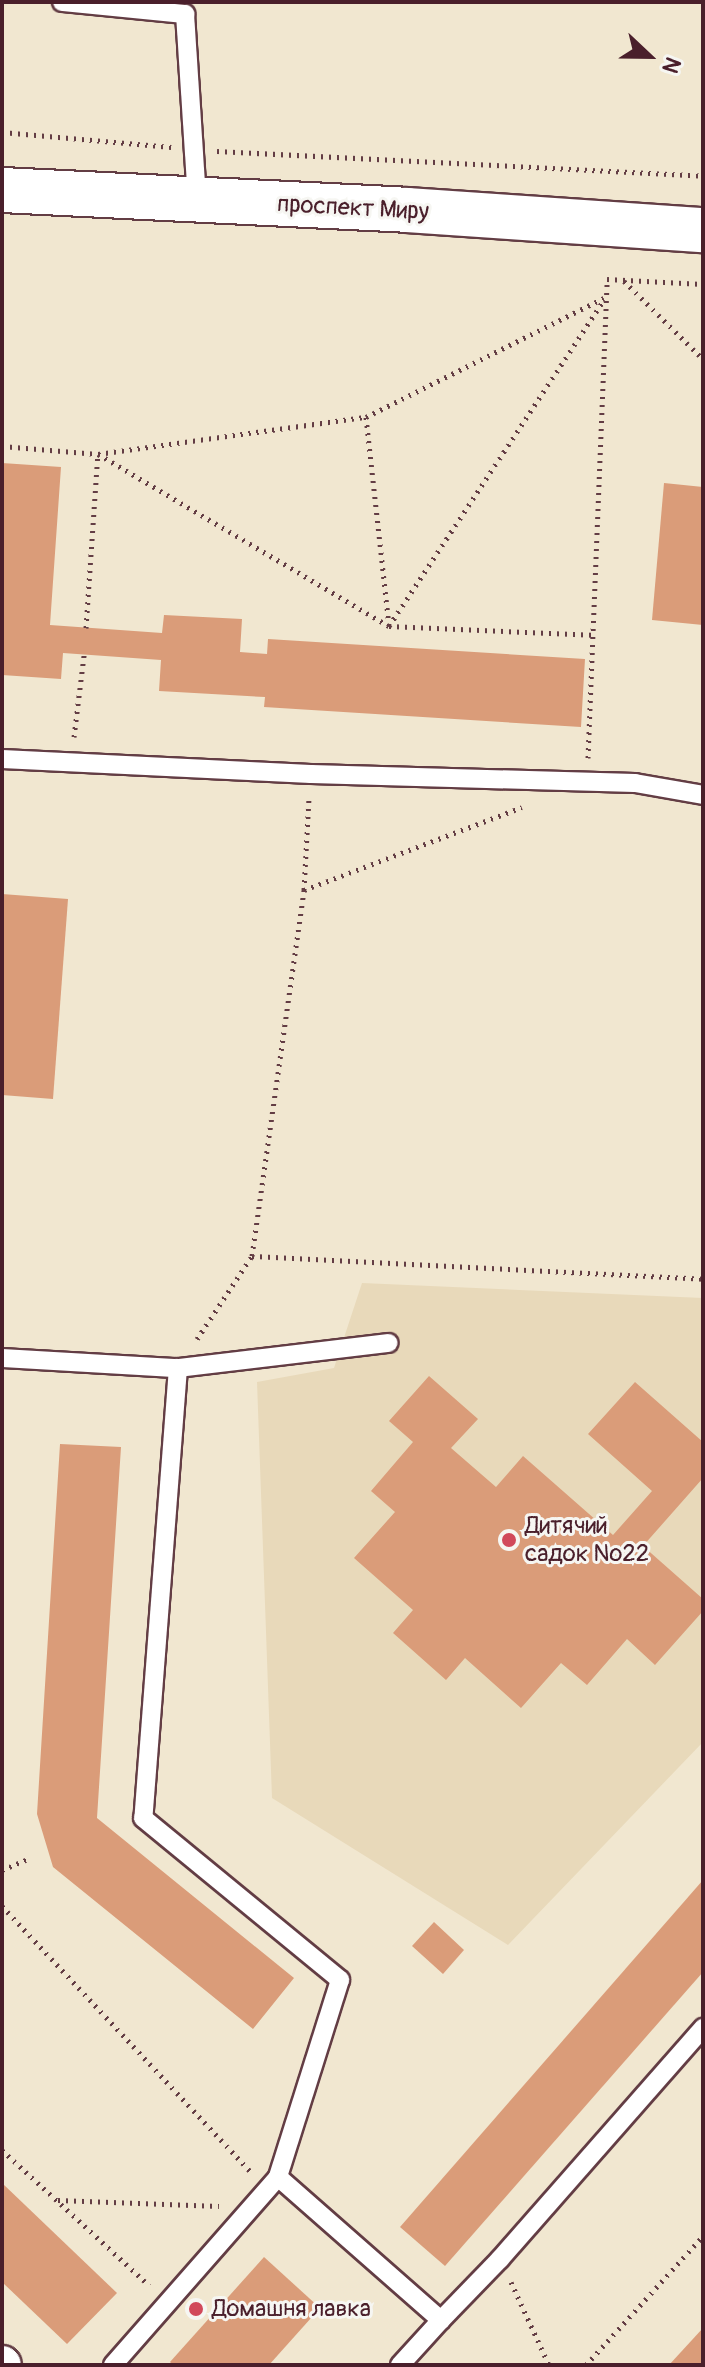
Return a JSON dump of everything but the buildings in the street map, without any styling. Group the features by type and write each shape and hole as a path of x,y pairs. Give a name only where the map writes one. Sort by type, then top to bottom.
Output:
{"main road":[{"name":"проспект Миру","path":"2,190 703,230"}],"lane":[{"path":"62,2 185,14 197,200"},
{"path":"2,759 311,774 635,783 703,795"},
{"path":"2,1358 178,1368 389,1343"},
{"path":"113,2365 272,2184 340,1980 143,1818 178,1368"},
{"path":"400,2365 500,2259 703,2028"},
{"path":"272,2184 441,2320"}],"path":[{"path":"2,132 193,150 703,176"},
{"path":"389,626 604,298 607,279 703,284"},
{"path":"623,280 703,359"},
{"path":"2,446 98,454 366,417 604,298"},
{"path":"366,417 389,626"},
{"path":"98,454 389,626 592,635"},
{"path":"86,628 98,454"},
{"path":"71,762 84,655"},
{"path":"304,890 311,774"},
{"path":"178,1368 252,1256 703,1279"},
{"path":"2,1870 30,1858"},
{"path":"2,1906 272,2184"},
{"path":"2,2150 168,2302"},
{"path":"56,2200 252,2207"},
{"path":"586,2365 703,2236"},
{"path":"500,2259 549,2365"}],"shaded area":[{"path":"362,1283 703,1298 703,1742 508,1945 272,1798 257,1382 334,1368"}],"place":[{"name":"Дитячий садок №22","path":"509,1540"},
{"name":"Домашня лавка","path":"196,2309"}]}
